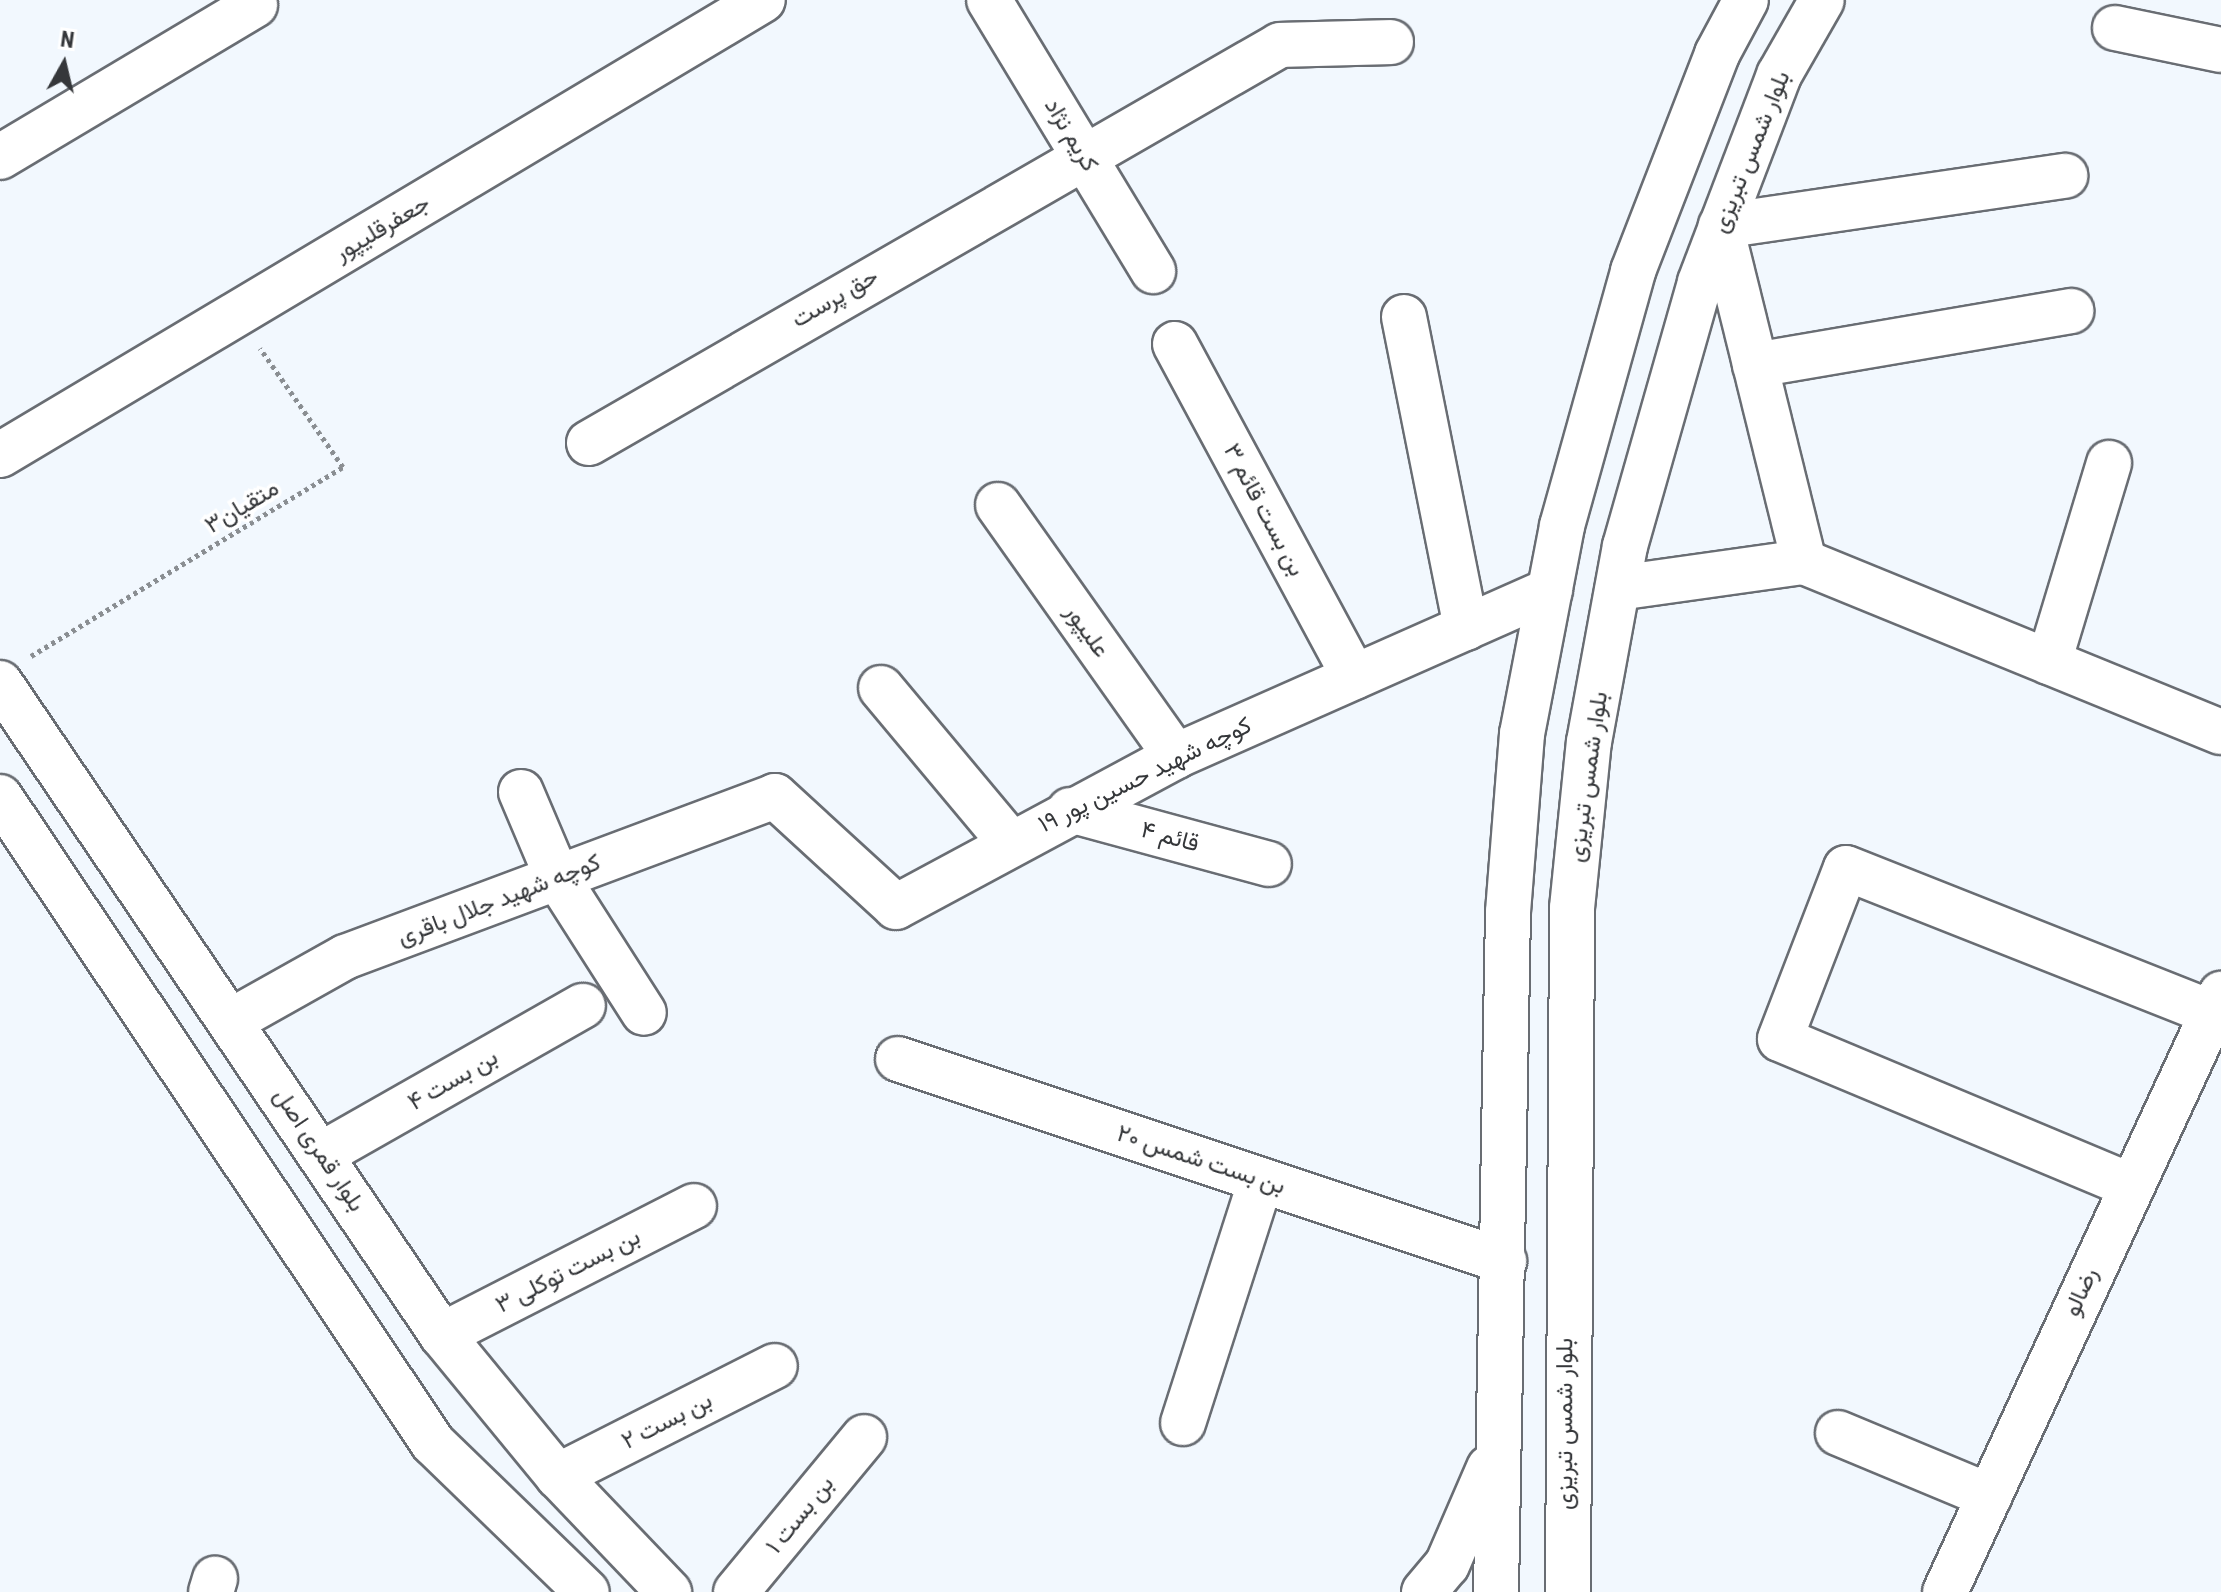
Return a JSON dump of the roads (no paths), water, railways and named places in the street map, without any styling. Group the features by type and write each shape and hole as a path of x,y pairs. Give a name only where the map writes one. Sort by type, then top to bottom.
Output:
{"street":[{"name":"جعفرقلیپور","path":"0,455 763,0"},
{"name":"کریم نژاد","path":"989,0 1153,271"},
{"path":"1496,1592 1495,1455 1504,1261 1508,912 1522,734 1550,590 1633,271 1717,54 1746,0"},
{"name":"بلوار شمس تبریزی","path":"1568,1592 1572,908 1589,742 1618,588 1721,226 1779,75 1822,0"},
{"path":"0,157 255,5"},
{"path":"2115,28 2221,50"},
{"name":"حق پرست","path":"589,443 1082,153 1280,45 1391,42"},
{"path":"1804,562 1721,226 2065,176"},
{"path":"1755,365 2071,311"},
{"path":"1404,317 1466,628"},
{"name":"بن بست قائم ۳","path":"1175,344 1354,677"},
{"path":"2049,662 2109,463"},
{"name":"علیپور","path":"998,505 1176,756"},
{"path":"1618,588 1804,562 2221,732"},
{"name":"کوچه شهید حسین پور ۱۹","path":"775,796 896,907 1009,841 1176,756 1550,590"},
{"name":"بلوار قمری اصل","path":"13,671 231,1021 442,1335 558,1476 669,1592"},
{"path":"881,688 1009,841"},
{"path":"521,792 557,877 644,1013"},
{"name":"کوچه شهید جلال باقری","path":"231,1021 345,957 775,796"},
{"path":"0,797 433,1443 587,1592"},
{"name":"قائم ۴","path":"1070,810 1269,864"},
{"path":"2129,1185 1780,1039 1846,868 2217,1004"},
{"name":"رضالو","path":"1945,1592 2129,1185 2217,1004"},
{"name":"بن بست ۴","path":"322,1154 583,1006"},
{"name":"بن بست شمس ۲۰","path":"898,1059 1504,1261"},
{"path":"1183,1423 1261,1180"},
{"name":"بن بست توکلی ۳","path":"442,1335 694,1206"},
{"name":"بن بست ۲","path":"558,1476 775,1366"},
{"path":"1838,1433 1989,1496"},
{"name":"بن بست ۱","path":"736,1592 864,1437"},
{"path":"1424,1592 1447,1565 1495,1455"}]}
